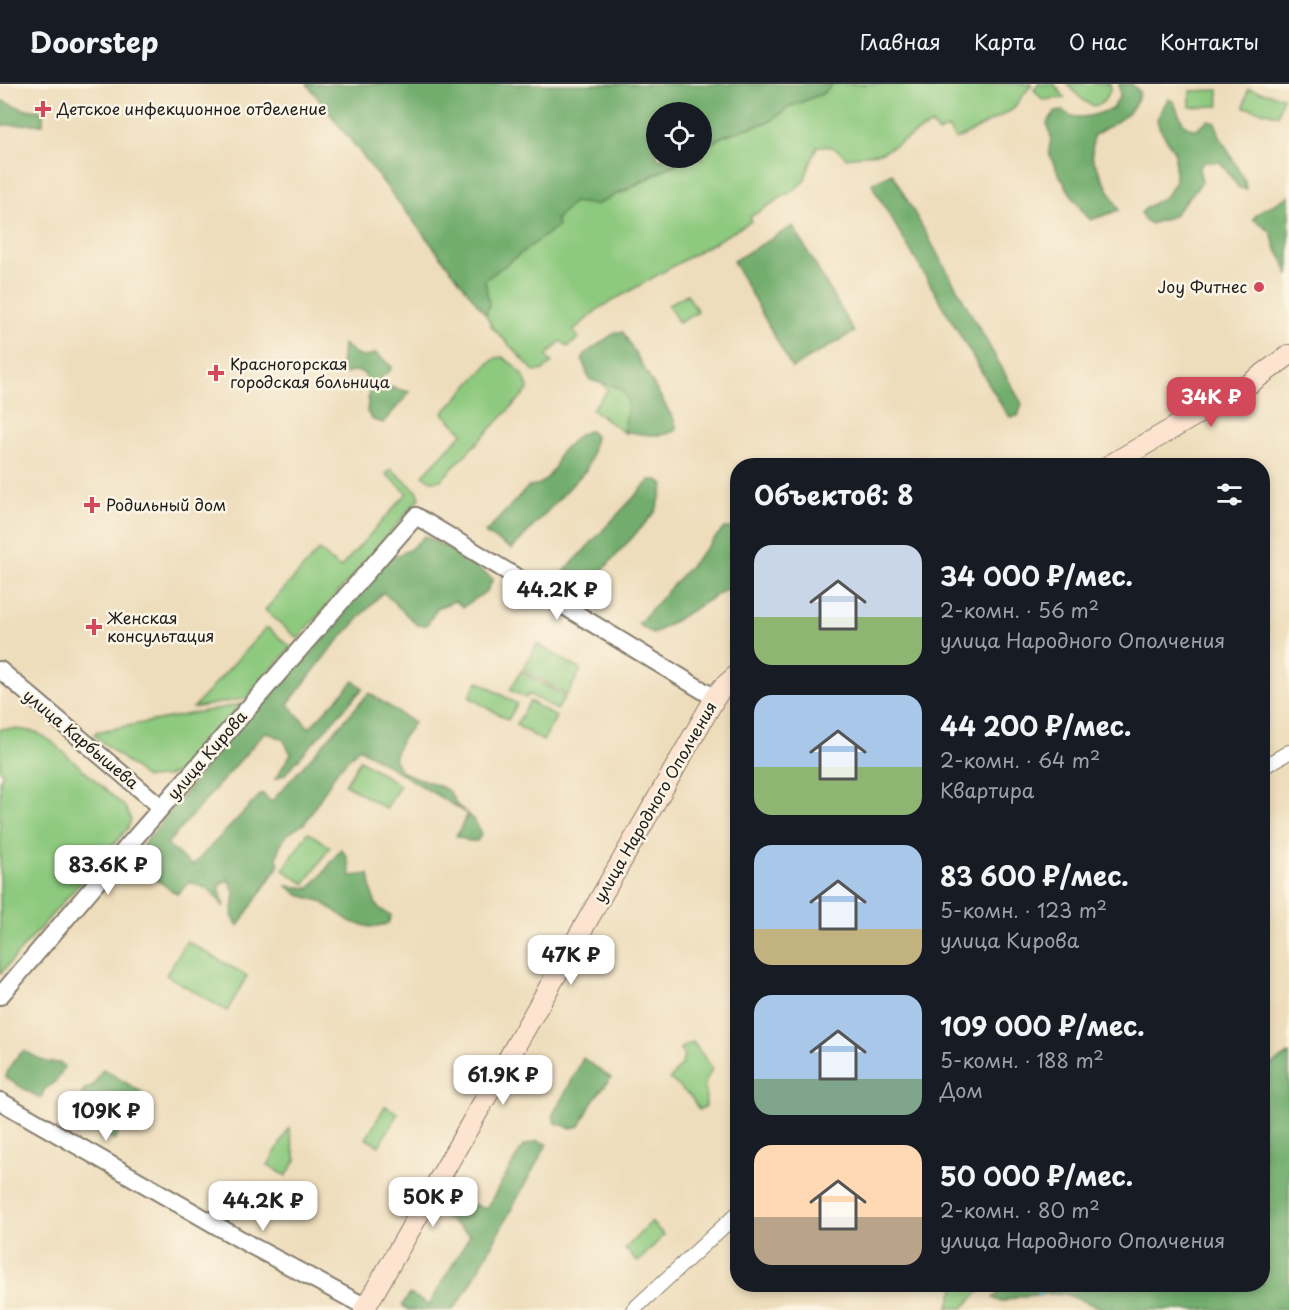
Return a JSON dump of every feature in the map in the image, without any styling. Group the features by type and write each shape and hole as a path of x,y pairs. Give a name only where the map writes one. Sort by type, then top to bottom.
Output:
{"main road":[{"path":"1122,458 1249,384 1289,355"},
{"name":"улица Народного Ополчения","path":"367,1309 715,698 730,681"}],"street":[{"name":"улица Кирова","path":"0,996 161,807 416,516 715,698"},
{"name":"улица Карбышева","path":"0,670 161,807"},
{"path":"1270,763 1289,752"},
{"path":"0,1101 261,1251 367,1309"},
{"path":"633,1310 730,1220"}],"green space":[{"path":"307,84 833,84 822,94 789,107 771,121 723,136 712,142 712,102 646,102 646,168 667,168 596,205 574,202 556,219 558,226 485,280 489,305 486,315"},
{"path":"833,84 1032,84 1012,110 956,140 948,128 938,133 932,124 883,152 846,158 840,151 833,148 817,146 804,181 794,190 750,217 752,221 598,309 573,331 579,338 568,347 561,341 546,356 552,363 543,370 535,372 492,327 486,315 489,305 485,280 574,202 622,193 668,168 712,168 712,142 723,136 771,121 789,107 821,94"},
{"path":"1038,84 1054,84 1065,98 1043,100 1034,90"},
{"path":"1067,84 1110,84 1111,88 1101,104 1095,105 1084,101"},
{"path":"1119,84 1132,84 1140,92 1128,113 1093,136 1092,157 1119,210 1091,220 1074,199 1055,166 1049,151 1051,137 1047,123 1055,112 1063,111 1068,115 1080,117 1112,109 1120,96"},
{"path":"1248,89 1283,97 1278,115 1244,107"},
{"path":"1218,90 1219,106 1190,107 1190,91"},
{"path":"1168,99 1174,102 1184,124 1191,128 1196,129 1208,120 1215,122 1220,136 1245,181 1246,189 1239,188 1220,162 1204,162 1199,168 1202,182 1173,216 1151,224 1144,220 1141,213 1166,196 1175,183 1175,153 1159,127 1157,119"},
{"path":"0,100 24,109 43,111 43,124 0,125"},
{"path":"892,173 1022,404 1018,416 1010,417 1003,408 874,189 872,183"},
{"path":"1289,195 1289,276 1275,247 1271,232 1253,219 1260,212"},
{"path":"793,226 854,332 792,368 733,261"},
{"path":"687,294 698,312 679,323 668,305"},
{"path":"616,332 623,332 674,420 677,429 672,432 651,435 623,431 628,407 626,395 617,387 589,379 582,359 586,353"},
{"path":"343,344 361,356 370,356 375,353 392,367 381,377 385,386 410,392 383,423 373,420 367,412 371,384 362,372 353,371 346,374 341,367"},
{"path":"502,357 519,371 528,390 441,480 431,481 423,475 463,433 443,413 489,363"},
{"path":"586,364 653,407 626,434 592,409 608,390"},
{"path":"589,430 595,436 586,470 512,549 485,533 528,487 540,484 547,478 555,467 559,454 577,436"},
{"path":"391,469 418,492 420,498 298,639 265,610 319,550 340,568 407,493 386,474"},
{"path":"650,480 659,480 664,485 656,511 583,592 558,578"},
{"path":"724,528 730,528 730,587 653,634 638,624"},
{"path":"425,536 453,551 493,579 487,591 463,607 455,601 437,608 427,625 417,625 383,592 329,651 288,704 309,728 354,681 363,688 285,774 275,779 291,754 283,739 265,732 167,844 192,866 262,793 271,802 369,693 414,723 401,740 394,758 401,771 443,788 466,813 359,748 337,771 305,823 288,834 280,845 277,858 279,865 238,926 232,915 235,894 229,880 219,885 224,907 211,891 190,882 177,894 140,868 140,849 249,713 382,562 409,550"},
{"path":"266,628 291,647 247,698 193,708"},
{"path":"537,644 581,670 567,695 523,669"},
{"path":"521,671 565,697 557,710 529,694 526,698 510,690"},
{"path":"478,681 517,704 508,720 469,697"},
{"path":"530,701 556,717 543,741 516,725"},
{"path":"242,704 185,769 166,777 146,778 94,735 96,732"},
{"path":"0,729 36,732 51,741 125,807 131,820 128,828 0,974 0,780 3,773 0,770"},
{"path":"360,760 400,785 386,809 345,784"},
{"path":"468,814 480,830 481,835 477,841 469,841 456,836"},
{"path":"308,832 330,847 305,884 283,870"},
{"path":"341,849 347,857 351,876 369,874 376,904 391,915 388,924 370,927 351,922 320,901 299,895 287,886 310,888"},
{"path":"187,941 247,976 227,1011 166,975"},
{"path":"693,1042 712,1068 705,1084 706,1106 699,1110 691,1097 670,1079 682,1064 684,1056 680,1049"},
{"path":"24,1051 46,1062 61,1063 64,1067 57,1080 44,1090 41,1099 6,1078 12,1063"},
{"path":"1289,1054 1289,1310 1106,1310 1063,1293 1022,1296 1001,1302 993,1298 999,1292 1270,1292 1270,1065"},
{"path":"583,1058 611,1078 594,1099 580,1126 571,1128 555,1123 553,1114"},
{"path":"103,1069 143,1093 114,1141 99,1128 69,1115 85,1089 92,1087"},
{"path":"385,1106 398,1113 379,1146 366,1139"},
{"path":"289,1128 296,1160 286,1176 268,1165"},
{"path":"537,1141 547,1144 469,1287 453,1310 408,1310 402,1305 410,1294 429,1305 470,1235 443,1216 454,1197 486,1209 523,1146"},
{"path":"651,1222 664,1235 638,1262 625,1249"},
{"path":"953,1292 979,1292 963,1308 948,1308"}],"place":[{"name":"Детское инфекционное отделение","path":"43,109"},
{"name":"Joy Фитнес","path":"1259,287"},
{"name":"Красногорская городская больница","path":"216,373"},
{"name":"Родильный дом","path":"92,505"},
{"name":"Женская консультация","path":"94,627"}]}
